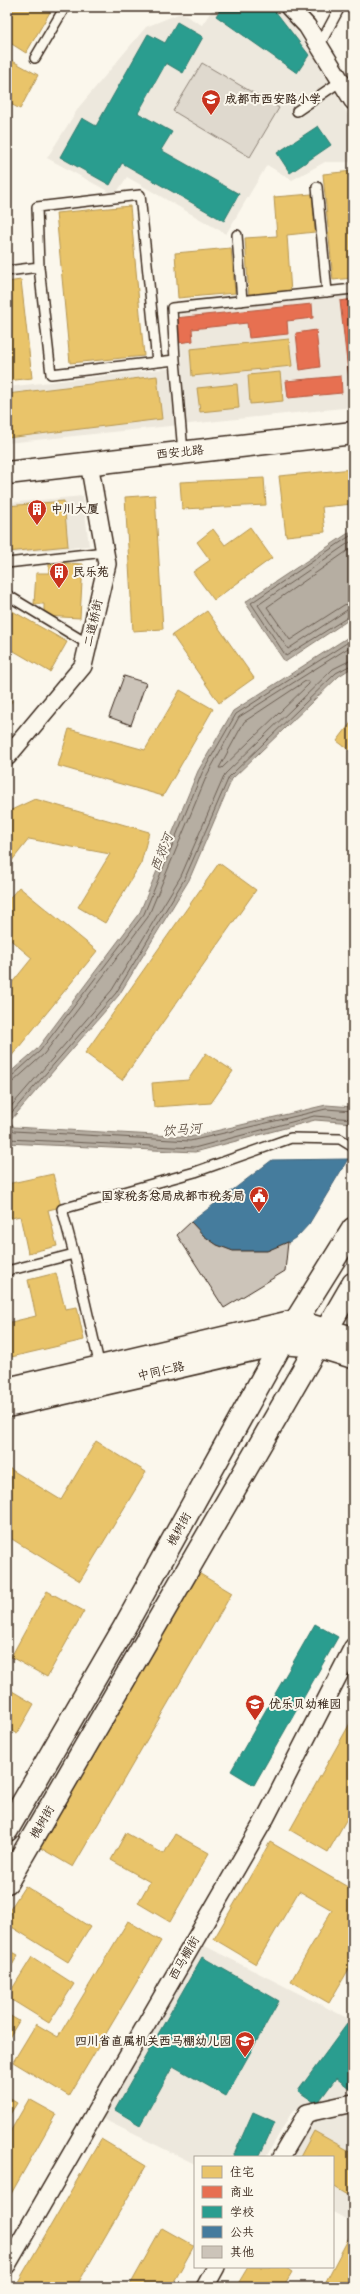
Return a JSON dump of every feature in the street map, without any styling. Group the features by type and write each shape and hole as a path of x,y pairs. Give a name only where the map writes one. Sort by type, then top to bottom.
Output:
{"main road":[{"name":"西安北路","path":"7,473 353,433"},
{"name":"槐树街","path":"7,1830 124,1628 282,1343 353,1229"},
{"name":"槐树街","path":"7,1882 353,1284"},
{"path":"7,1389 295,1322 353,1358"},
{"path":"321,1338 353,1338"},
{"name":"中同仁路","path":"7,1406 282,1343 321,1338"}],"street":[{"path":"289,7 307,26 353,101"},
{"name":"二道桥街","path":"7,757 83,666 108,564 89,463"},
{"name":"西马棚街","path":"7,2265 266,1817 353,1647"},
{"path":"282,2156 307,2113 353,2103"},
{"path":"205,2287 215,2268"}],"lane":[{"path":"36,58 66,7"},
{"path":"319,46 340,7"},
{"path":"297,111 341,82"},
{"path":"317,187 327,292"},
{"path":"157,362 140,195 38,207 39,267 51,374 175,360"},
{"path":"237,235 242,301"},
{"path":"7,271 39,267"},
{"path":"183,452 172,308 353,289"},
{"path":"7,563 105,552"},
{"path":"7,595 88,644"},
{"path":"100,1368 74,1254 62,1209 195,1172 291,1138 340,1140 353,1147"},
{"path":"7,1271 74,1254"}],"shaded area":[{"name":"成都市西安路小学","path":"214,7 280,7 325,73 353,124 353,162 325,162 292,180 267,165 226,234 127,177 115,195 47,158 79,107 146,27 181,13 202,25"},
{"path":"202,63 279,108 250,157 173,111"},
{"path":"353,293 353,407 7,443 7,387 182,367 180,313"},
{"name":"中川大厦","path":"83,496 89,546 7,554 7,503"},
{"name":"四川省直属机关西马棚幼儿园","path":"201,1944 353,2021 353,2094 293,2110 267,2156 194,2156 194,2164 103,2119"},
{"path":"353,2103 353,2223 334,2213 334,2156 282,2156 307,2113"}],"water":[{"path":"353,530 353,617 285,662 245,602"},
{"path":"353,634 353,667 339,676 232,779 189,880 119,995 10,1121 14,1127 190,1137 326,1105 353,1107 353,1123 315,1120 195,1152 7,1143 7,1075 37,1049 140,912 198,771 233,711"}],"building: 住宅":[{"path":"8,7 53,7 26,53 7,41"},
{"path":"7,58 38,75 20,109 7,102"},
{"path":"353,171 353,278 333,280 323,174"},
{"path":"312,194 315,232 287,235 291,293 249,297 245,238 277,236 274,197"},
{"path":"130,206 144,356 70,363 56,213"},
{"path":"231,248 235,293 178,298 175,253"},
{"path":"21,280 32,378 7,381 7,282"},
{"path":"289,339 292,366 192,376 190,349"},
{"path":"280,372 283,401 250,404 248,375"},
{"path":"157,376 162,419 7,438 7,394"},
{"path":"237,384 239,408 200,412 197,388"},
{"path":"353,469 353,504 322,507 325,532 286,536 279,476"},
{"path":"264,478 266,505 182,509 180,482"},
{"path":"155,495 163,629 133,631 125,497"},
{"name":"中川大厦","path":"64,501 68,546 7,552 7,506"},
{"path":"250,527 272,558 214,600 193,572 210,560 197,542 213,529 225,545"},
{"name":"民乐苑","path":"49,562 83,564 80,618 44,616 44,604 34,604 36,573 49,573"},
{"path":"7,608 67,642 50,672 7,647"},
{"path":"207,611 254,678 219,703 172,635"},
{"path":"180,690 213,709 163,796 58,766 69,729 145,750"},
{"path":"7,697 12,701 7,709"},
{"path":"353,720 353,753 337,741"},
{"path":"35,799 149,832 141,863 105,923 78,907 110,854 29,839 7,867 7,812"},
{"path":"219,863 256,890 122,1080 85,1053"},
{"path":"19,887 97,951 10,1058 7,1056 7,989 32,958 7,937 7,901"},
{"path":"206,1053 233,1071 211,1103 154,1107 152,1083 188,1080"},
{"path":"53,1174 61,1207 48,1210 57,1246 28,1253 20,1216 7,1219 7,1184"},
{"path":"56,1273 65,1309 77,1307 84,1340 7,1358 7,1323 36,1316 28,1280"},
{"path":"96,1441 146,1472 80,1581 7,1536 7,1467 61,1500"},
{"path":"197,1572 232,1593 73,1867 37,1846"},
{"path":"47,1591 84,1611 47,1677 11,1657"},
{"path":"7,1688 34,1704 17,1734 7,1728"},
{"path":"353,1718 353,1808 328,1852 290,1830"},
{"path":"126,1833 164,1854 175,1834 209,1853 170,1922 138,1903 150,1882 111,1860"},
{"path":"270,1842 353,1890 353,1962 329,2003 291,1981 332,1910 299,1891 256,1964 214,1939"},
{"path":"25,1886 90,1927 68,1962 7,1924 7,1914"},
{"path":"128,1921 161,1941 69,2096 13,2062 36,2024 58,2037"},
{"path":"7,1949 18,1955 7,1974"},
{"path":"32,1957 74,1984 49,2023 7,1997"},
{"path":"7,2014 19,2021 7,2041"},
{"path":"7,2097 17,2103 7,2119"},
{"path":"29,2099 56,2114 7,2201 7,2137"},
{"path":"314,2131 353,2153 353,2185 348,2195 334,2187 334,2156 301,2156"},
{"path":"101,2139 146,2166 76,2287 15,2287"},
{"path":"162,2228 194,2246 171,2287 129,2287"},
{"path":"353,2230 353,2287 323,2287"},
{"path":"247,2268 286,2268 292,2272 283,2287 236,2287"}],"building: 商业":[{"path":"353,299 353,379 349,380 340,301"},
{"path":"312,304 313,318 287,321 288,334 249,338 247,323 192,329 193,341 178,343 175,318"},
{"path":"316,330 320,367 300,370 296,333"},
{"path":"341,376 342,393 288,398 286,381"}],"building: 学校":[{"path":"222,7 272,7 309,55 297,73 216,16"},
{"path":"177,22 203,37 183,73 166,63 138,113 172,132 161,150 239,194 224,221 122,163 110,185 60,157 82,118 96,126 148,34 165,43"},
{"path":"318,126 331,145 290,173 277,153"},
{"path":"315,1624 338,1637 254,1785 231,1771"},
{"path":"202,1957 279,2001 226,2096 173,2066 140,2125 115,2110"},
{"path":"347,2024 353,2028 353,2091 336,2078 317,2104 298,2091"},
{"path":"253,2112 275,2122 259,2156 233,2156"}],"building: 公共":[{"name":"国家税务总局成都市税务局","path":"348,1159 309,1224 298,1236 283,1246 267,1251 233,1251 217,1245 204,1236 191,1222 272,1160"}],"building: 其他":[{"path":"124,676 146,683 131,725 109,717"},
{"path":"191,1222 204,1236 217,1245 233,1251 267,1251 288,1242 285,1271 224,1308 177,1235"}],"place":[{"name":"成都市西安路小学","path":"211,116"},
{"name":"中川大厦","path":"37,526"},
{"name":"民乐苑","path":"59,589"},
{"name":"国家税务总局成都市税务局","path":"259,1213"},
{"name":"优乐贝幼稚园","path":"255,1721"},
{"name":"四川省直属机关西马棚幼儿园","path":"245,2058"}],"water label":[{"name":"西郊河","path":"161,852"},
{"name":"饮马河","path":"182,1129"}]}
